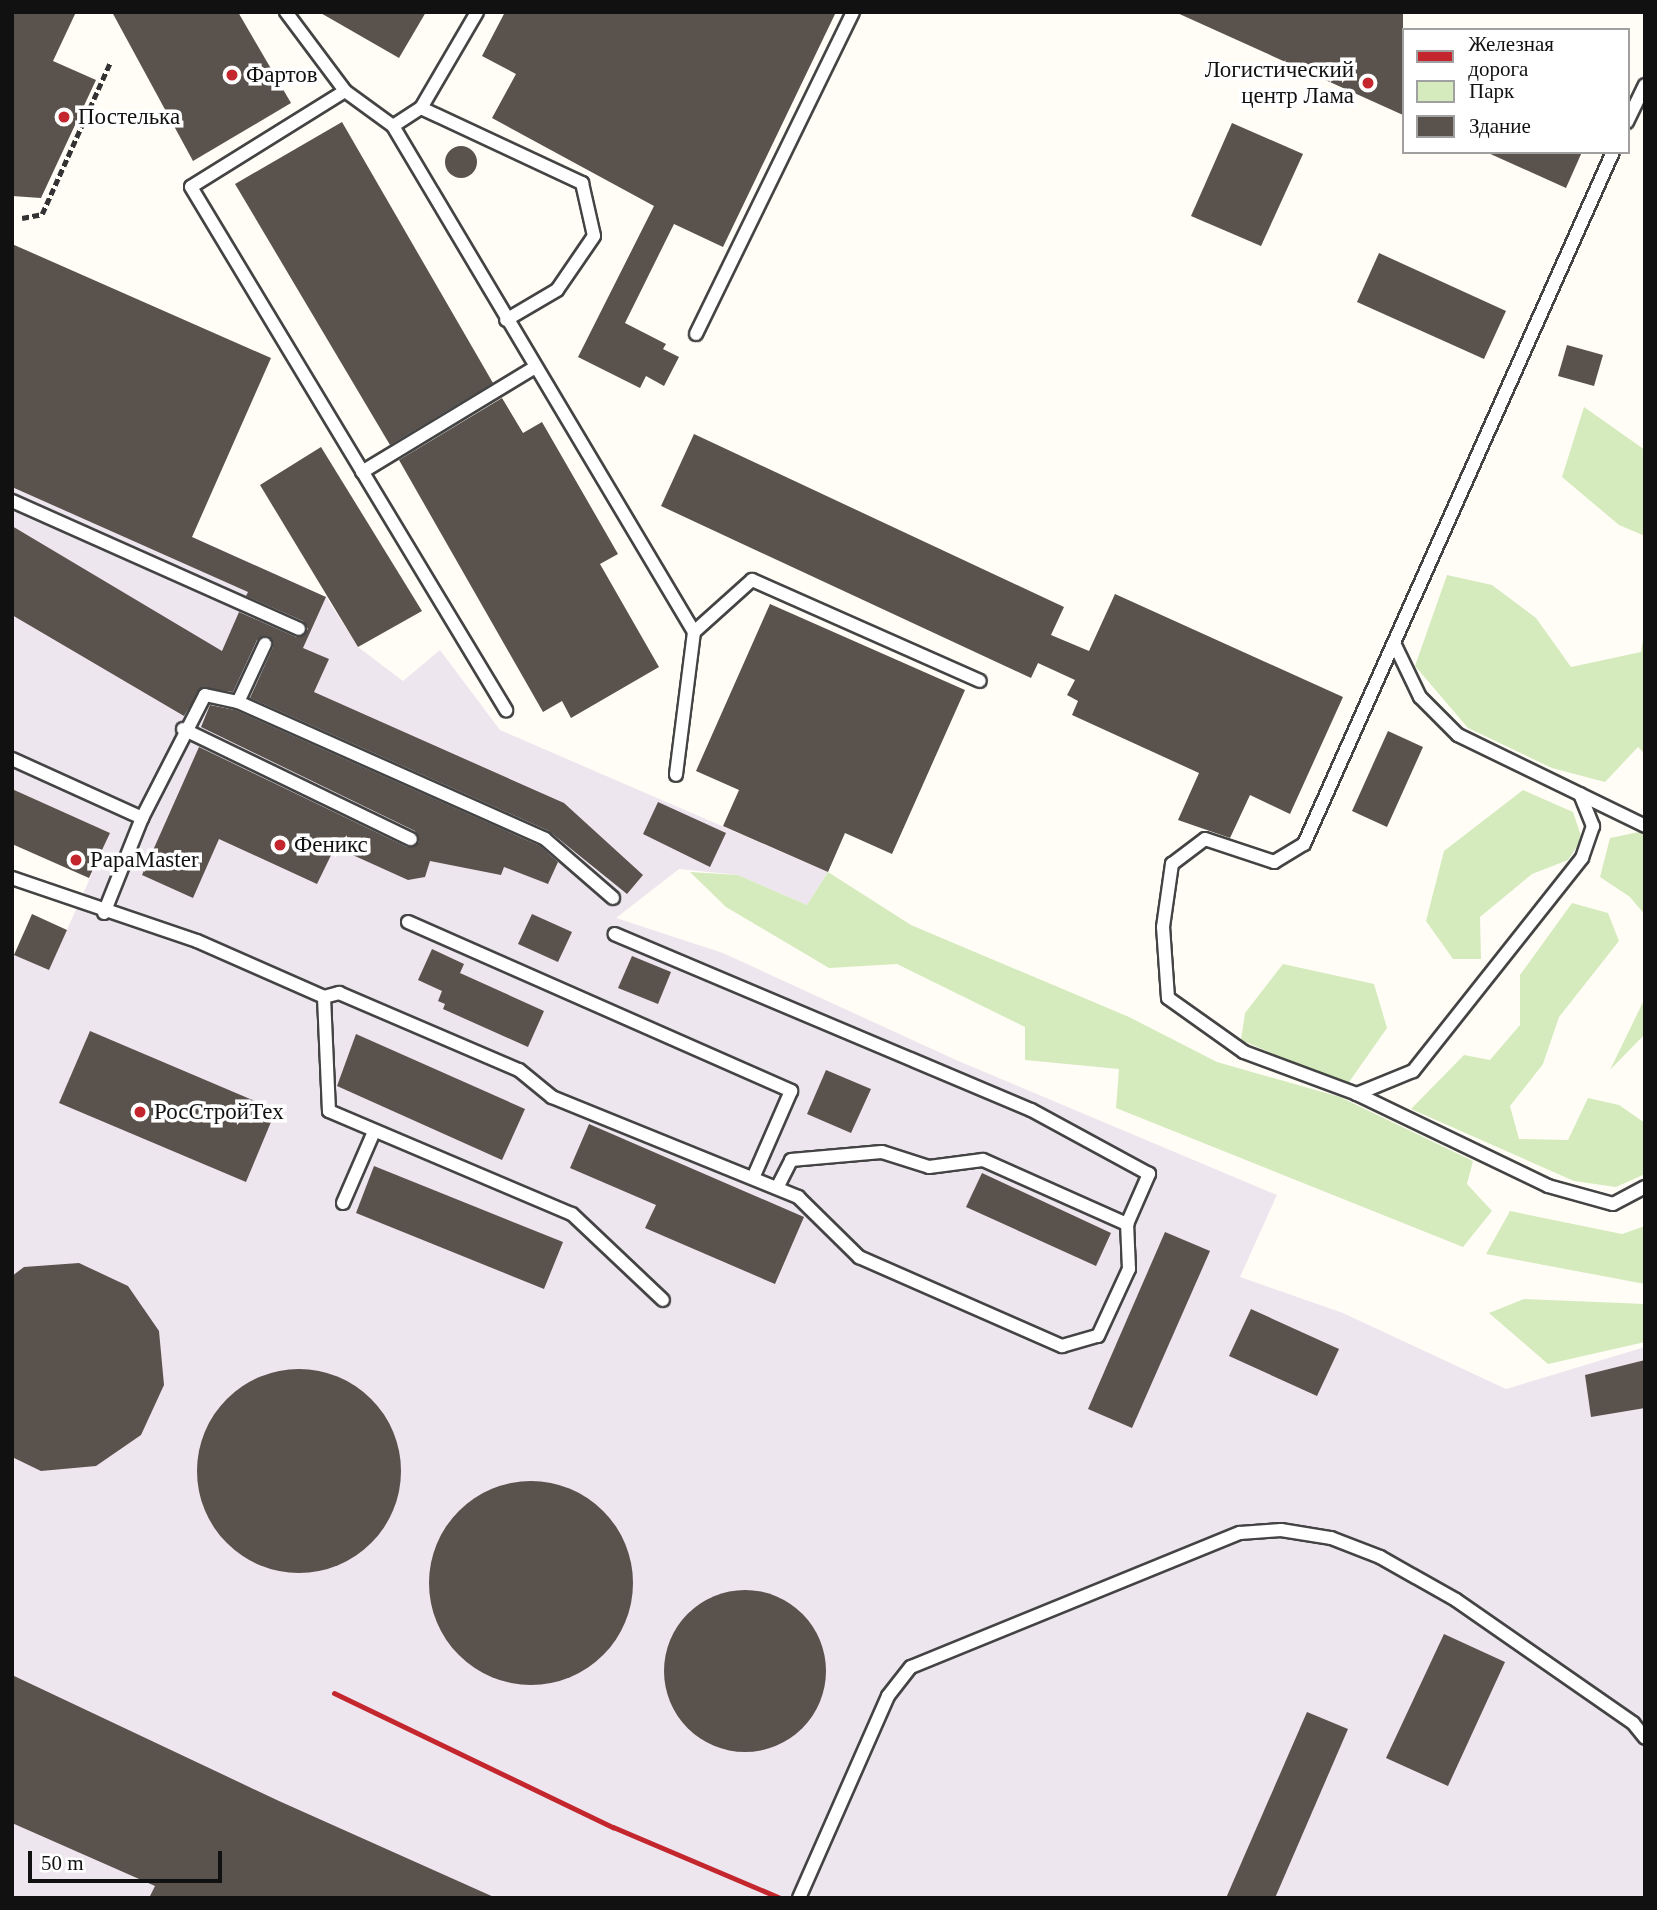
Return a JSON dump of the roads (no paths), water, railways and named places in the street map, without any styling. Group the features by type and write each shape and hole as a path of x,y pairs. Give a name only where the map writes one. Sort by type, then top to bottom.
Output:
{"lane":[{"path":"286,12 345,91 393,126 534,368 694,632 676,775"},
{"path":"393,126 421,108 477,12"},
{"path":"696,334 853,12"},
{"path":"1629,118 1645,85"},
{"path":"345,91 191,187 506,710"},
{"path":"421,108 582,183 594,236 557,290 506,320"},
{"path":"1612,154 1304,844 1274,862 1205,839 1172,864 1163,927 1168,998 1244,1052 1357,1094 1548,1186 1613,1204 1645,1187"},
{"path":"362,472 534,368"},
{"path":"12,501 299,628"},
{"path":"694,632 752,580 980,681"},
{"path":"1394,643 1420,698 1458,735 1645,826"},
{"path":"238,702 265,644"},
{"path":"104,913 142,818 183,729 205,695 238,702 545,839 613,898"},
{"path":"183,729 411,839"},
{"path":"12,759 142,818"},
{"path":"1357,1094 1413,1071 1582,858 1593,826 1580,794"},
{"path":"13,879 104,913 197,941 324,996 339,993 519,1070 552,1097 798,1197 859,1257 1062,1346 1098,1336 1129,1269 1128,1224 1149,1174 1031,1110 615,934"},
{"path":"408,922 791,1091 752,1178"},
{"path":"324,996 330,1111 373,1134 572,1214 663,1300"},
{"path":"343,1203 373,1134"},
{"path":"777,1188 790,1160 882,1152 929,1167 983,1160 1128,1224"},
{"path":"799,1898 888,1696 911,1667 1240,1533 1280,1530 1331,1538 1380,1557 1456,1600 1633,1723 1645,1738"}],"railway":[{"path":"334,1693 613,1827 780,1898"}],"place":[{"name":"Фартов","path":"232,75"},
{"name":"Логистический центр Лама","path":"1368,83"},
{"name":"Постелька","path":"64,117"},
{"name":"Феникс","path":"280,845"},
{"name":"PapaMaster","path":"76,860"},
{"name":"РосСтройТех","path":"140,1112"}]}
